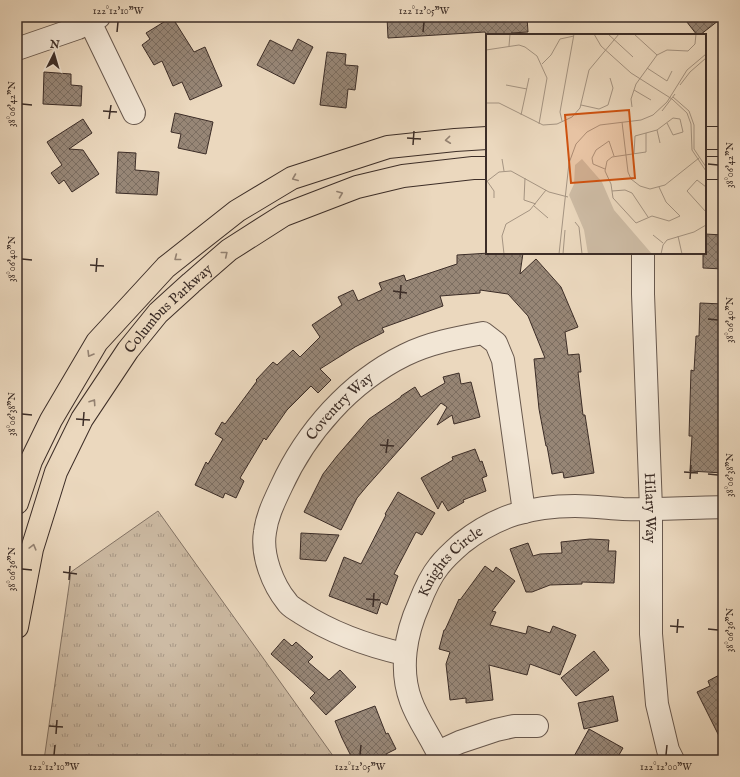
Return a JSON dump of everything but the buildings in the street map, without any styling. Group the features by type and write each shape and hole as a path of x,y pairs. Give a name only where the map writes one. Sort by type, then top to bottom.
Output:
{"main road":[{"name":"Columbus Parkway","path":"17,503 31,461 47,426 97,342 166,267 237,211 292,178 388,147 486,138"},
{"path":"706,138 723,138"},
{"name":"Columbus Parkway","path":"17,627 32,549 56,472 82,419 128,350 158,314 191,283 230,250 284,215 357,187 403,176 473,168 486,168"},
{"path":"706,168 723,168"}],"street":[{"path":"17,49 78,28 95,20 134,113"},
{"name":"Hilary Way","path":"643,254 643,294 651,509 651,634 657,704 668,750 673,760"},
{"name":"Coventry Way","path":"404,654 370,645 316,623 287,604 272,580 265,553 264,533 270,510 298,453 320,423 346,396 374,373 405,355 440,342 483,333 496,342 503,360 524,512"},
{"name":"Knights Circle","path":"439,756 410,700 405,672 404,654 414,614 424,592 438,566 453,551 475,533 496,521 541,508 574,506 651,509 723,508"},
{"path":"439,756 460,742 496,730 514,726 537,726"}],"green space":[{"path":"158,511 336,760 44,760 71,572"}]}
